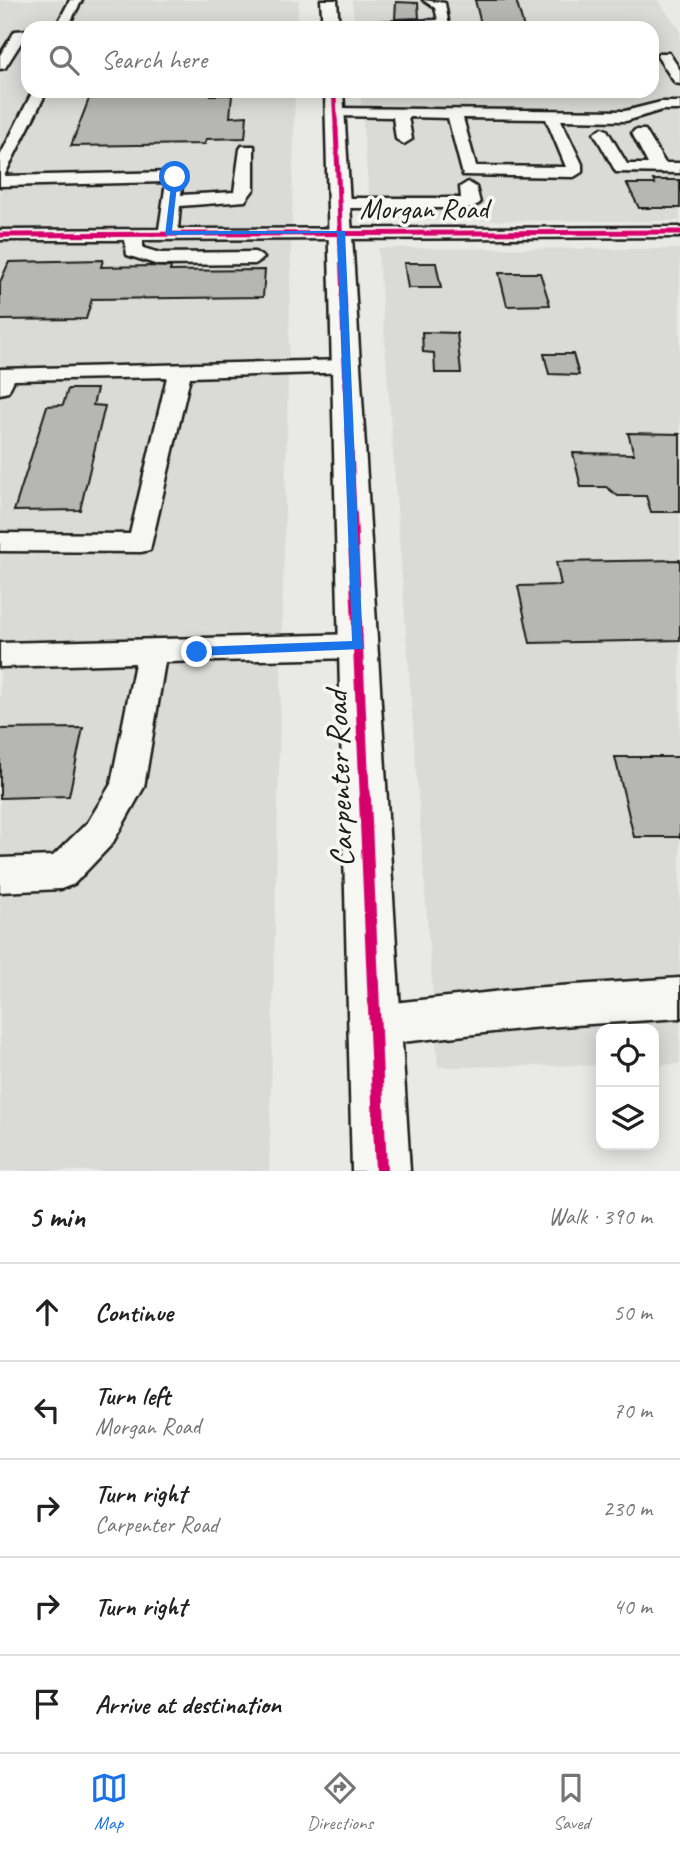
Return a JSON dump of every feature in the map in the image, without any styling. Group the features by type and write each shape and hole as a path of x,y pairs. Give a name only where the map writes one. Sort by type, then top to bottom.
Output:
{"main road":[{"path":"330,0 331,21"},
{"name":"Carpenter Road","path":"335,102 381,1171"}],"street":[{"path":"65,21 76,0"},
{"path":"429,0 441,6 445,21"},
{"path":"0,65 21,34"},
{"path":"659,56 680,56"},
{"path":"659,57 680,80"},
{"path":"0,173 37,98"},
{"path":"657,98 661,106"},
{"path":"335,102 400,114 626,116 661,106 680,106"},
{"path":"400,114 404,139"},
{"path":"454,114 469,172 574,172 574,164 551,115"},
{"path":"602,133 622,169 680,168"},
{"path":"639,133 659,169"},
{"path":"172,201 239,197 245,189 248,149"},
{"path":"0,181 175,177 168,233"},
{"path":"340,203 384,195 471,202 468,187"},
{"name":"Morgan Road","path":"0,235 341,231 680,232"},
{"path":"134,233 134,251 158,259 255,258"},
{"path":"0,387 6,374 347,368"},
{"path":"0,542 141,543 180,371"},
{"path":"0,655 359,646"},
{"path":"0,875 61,872 100,834 127,787 152,653"},
{"path":"375,1025 530,1008 680,998"}],"shaded area":[{"path":"0,0 299,0 298,21 21,21 21,98 295,98 269,1171 0,1171"},
{"path":"352,0 657,0 680,29 680,221 371,220 361,98 659,98 659,21 354,21"},
{"path":"378,248 680,249 680,1064 659,1065 659,1024 596,1024 596,1065 438,1067"}],"building":[{"path":"475,0 516,0 522,21 480,21"},
{"path":"396,2 418,3 419,18 395,19"},
{"path":"89,98 232,98 230,117 247,116 245,138 206,139 205,144 71,146"},
{"path":"653,180 680,180 680,208 639,208 627,184 655,184"},
{"path":"103,260 101,267 171,267 170,271 265,270 263,297 92,299 86,319 0,320 0,282 9,262"},
{"path":"404,263 436,263 441,288 408,288"},
{"path":"499,273 540,273 550,305 507,306"},
{"path":"422,332 457,333 461,373 435,373 434,353 423,352"},
{"path":"544,354 573,354 579,375 549,374"},
{"path":"68,389 97,389 93,405 105,406 80,510 14,511 47,406 63,405"},
{"path":"628,433 680,434 680,512 651,512 646,496 618,496 606,487 581,487 573,453 634,454"},
{"path":"680,560 680,640 530,643 518,586 561,585 556,562"},
{"path":"83,728 69,796 0,798 0,729"},
{"path":"615,757 680,757 680,837 634,837"}],"cycle path":[{"path":"334,98 381,1171"},
{"path":"0,235 680,232"}],"route":[{"path":"175,177 168,233 341,231 359,646 197,652"}]}
